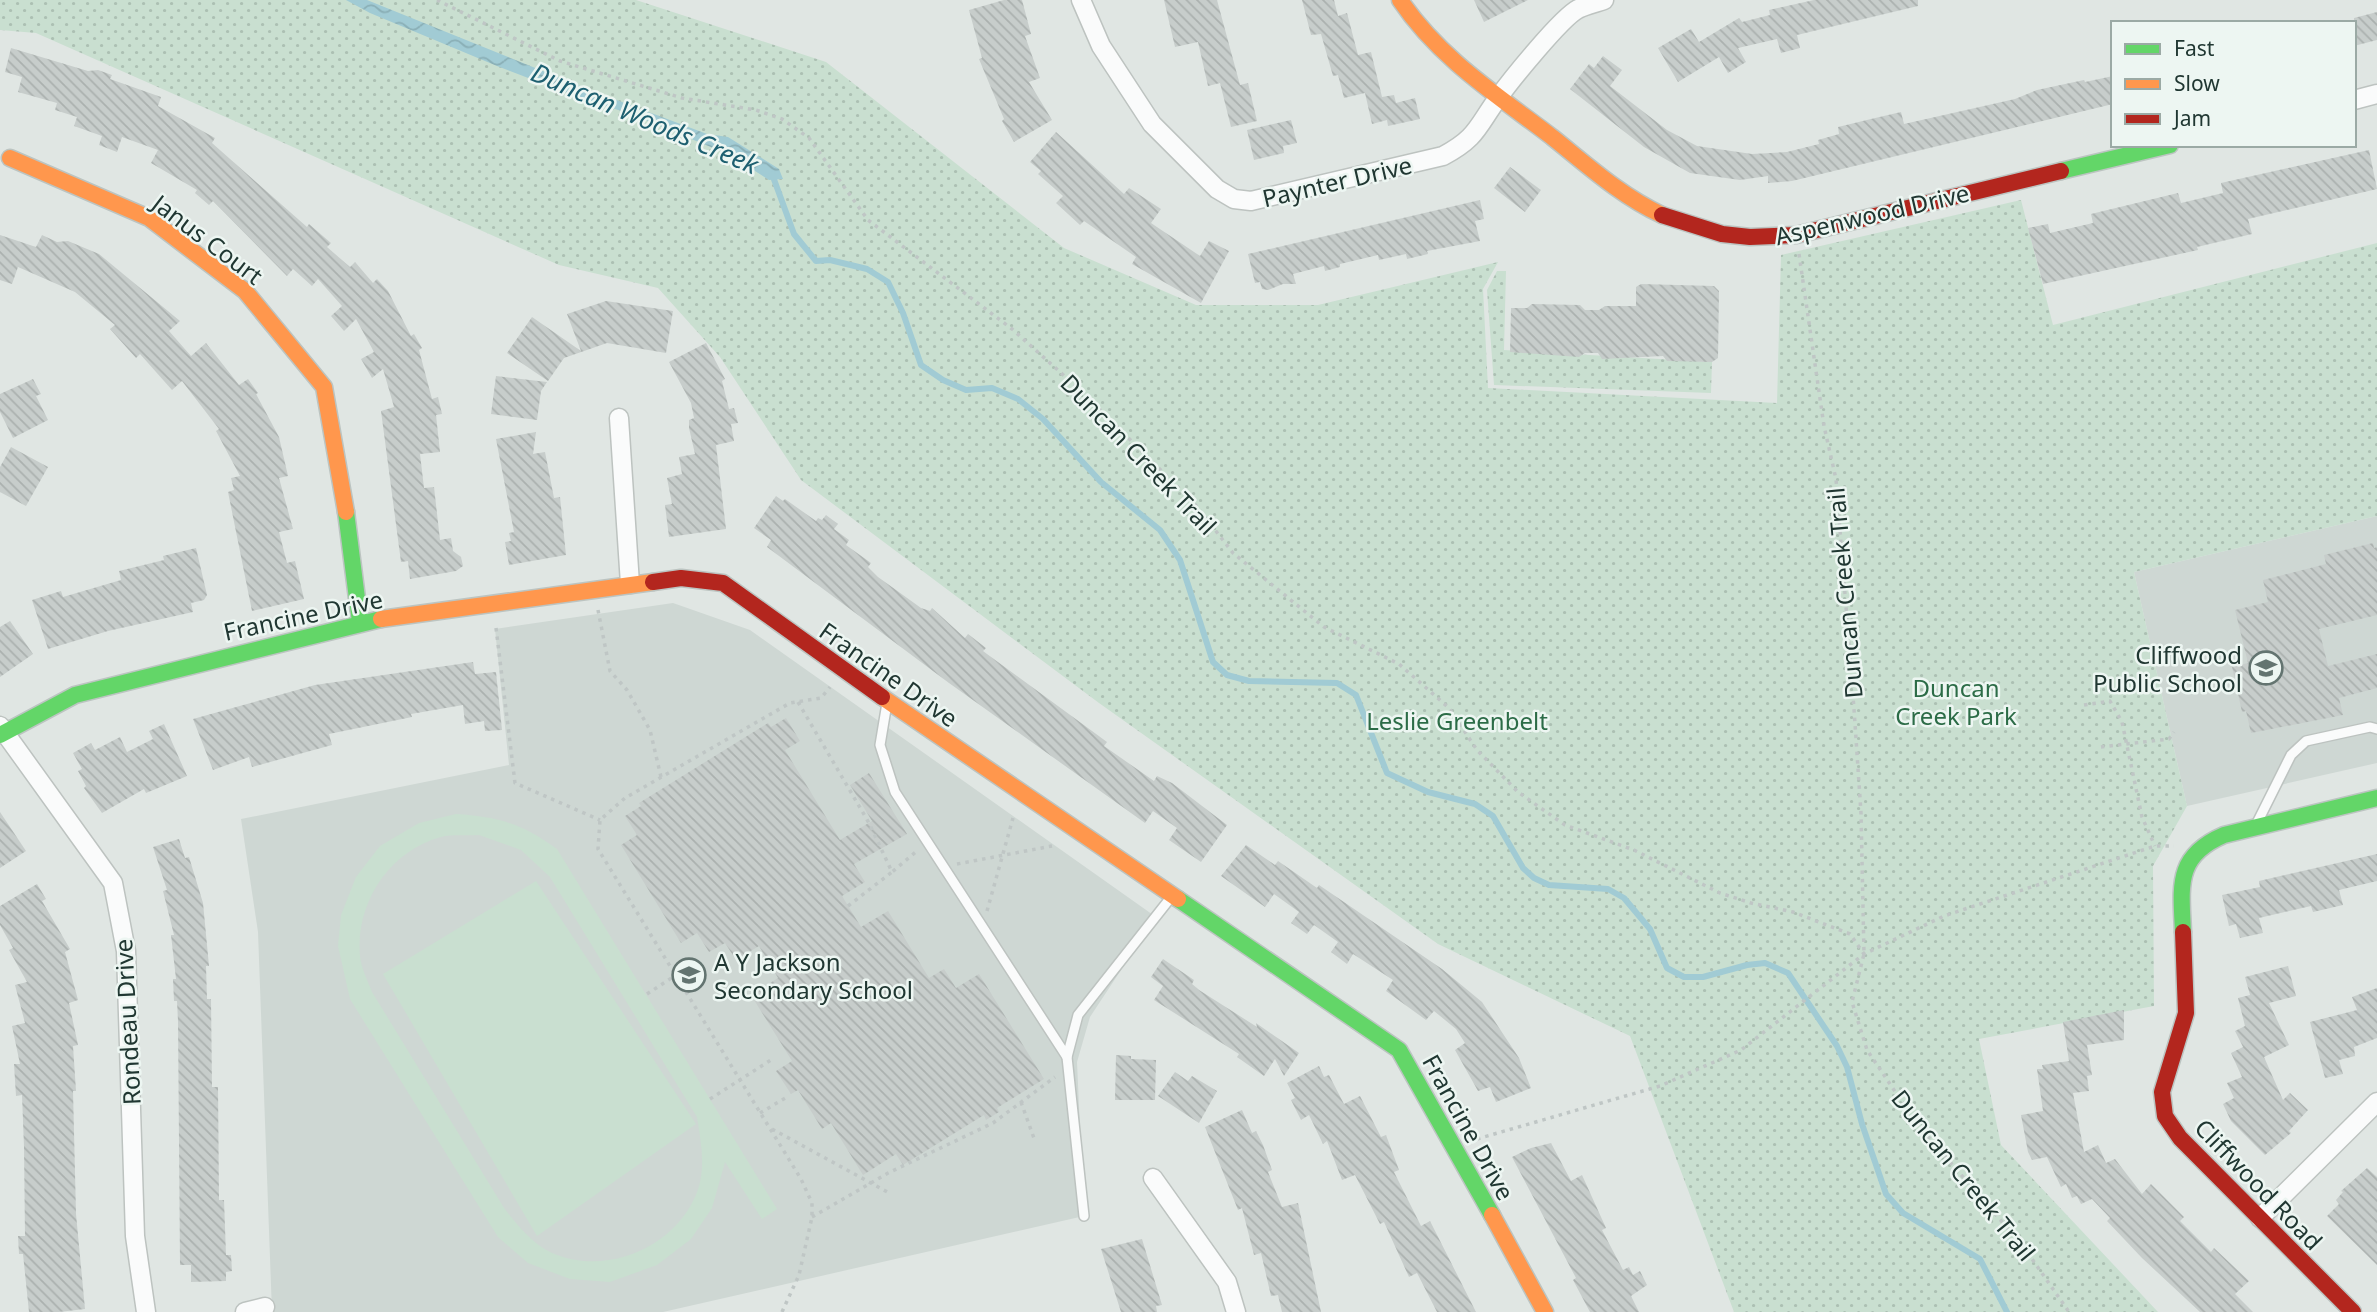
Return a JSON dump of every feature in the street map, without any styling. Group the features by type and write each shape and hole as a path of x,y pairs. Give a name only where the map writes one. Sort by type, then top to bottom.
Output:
{"street":[{"name":"Paynter Drive","path":"1081,0 1101,46 1152,124 1217,189 1234,199 1251,201 1443,156 1474,136 1498,97 1577,10 1604,0"},
{"name":"Aspenwood Drive","path":"1400,0 1409,15 1430,38 1498,97 1633,200 1675,221 1715,234 1750,240 1796,235 2162,147"},
{"path":"2356,99 2377,94"},
{"name":"Janus Court","path":"10,158 149,218 246,291 324,387 342,480 360,622"},
{"path":"619,418 630,584"},
{"name":"Francine Drive","path":"1,731 75,695 360,622 681,578 723,583 887,701 1399,1050 1455,1145 1545,1312"},
{"name":"Rondeau Drive","path":"1,731 113,883 126,951 135,1236 146,1312"},
{"path":"2201,845 2224,835 2377,798"},
{"name":"Cliffwood Road","path":"2201,845 2185,869 2181,893 2186,1013 2162,1092 2165,1116 2180,1138 2353,1312"},
{"path":"2260,1218 2377,1101"},
{"path":"1153,1178 1227,1282 1236,1312"},
{"path":"245,1312 265,1307"}],"lane":[{"path":"887,701 880,745 895,792 1067,1057"},
{"path":"2255,828 2291,755 2306,741 2370,727 2377,729"},
{"path":"1084,1216 1067,1057 1077,1015 1173,895"}],"path":[{"name":"Duncan Creek Trail","path":"437,0 560,61 682,98 756,110 782,119 809,138 868,220 1012,329 1079,389 1194,503 1233,553 1324,627 1399,664 1449,708 1478,751 1518,792 1565,825 1634,850 1720,892 1751,904 1793,912 1850,934 1864,954"},
{"name":"Duncan Creek Trail","path":"1796,235 1824,426 1836,479 1861,813 1864,954 1852,1002 1867,1050 1917,1124 2023,1246 2069,1312"},
{"path":"598,610 610,671 627,690 650,730 661,777"},
{"path":"496,628 515,783 600,820"},
{"path":"782,1312 799,1275 813,1203 761,1113 598,849 600,820 625,798 661,777 790,703 821,698 830,686"},
{"path":"2084,705 2110,701 2122,722 2142,817 2155,846"},
{"path":"798,702 869,822 892,872"},
{"path":"2101,747 2169,739 2174,732"},
{"path":"986,916 1013,818"},
{"path":"848,906 928,843"},
{"path":"1455,1145 1660,1086 1741,1050 1829,985 1864,954 1944,916 2155,846 2201,845"},
{"path":"955,865 1052,846"},
{"path":"647,994 676,975"},
{"path":"710,1099 774,1058"},
{"path":"812,1217 993,1123 1068,1067"},
{"path":"761,1113 787,1097"},
{"path":"1021,1102 1035,1141"},
{"path":"770,1128 891,1194"}],"shaded area":[{"name":"Cliffwood Public School","path":"2377,516 2377,763 2187,806 2134,572"},
{"name":"A Y Jackson Secondary School","path":"673,603 750,630 1156,917 1090,1017 1077,1062 1084,1216 663,1312 272,1312 258,932 241,819 509,765 495,629"}],"green space":[{"name":"Leslie Greenbelt","path":"0,0 636,0 826,62 1064,248 1196,305 1318,305 1498,262 1483,289 1488,388 1777,403 1781,255 2021,200 2053,325 2377,243 2377,516 2134,572 2187,806 2153,866 2154,1006 1979,1039 2001,1145 2158,1312 1734,1312 1630,1036 1438,944 1099,703 801,480 720,357 658,288 559,265 36,33 0,30"},
{"path":"1497,271 1506,271 1504,350 1712,362 1711,393 1494,385 1487,290"},
{"path":"456,814 485,817 521,827 557,849 777,1209 762,1219 725,1162 712,1208 691,1239 657,1265 610,1282 570,1279 528,1263 498,1237 350,999 338,946 341,915 356,877 380,846 419,823","holes":["455,835 479,835 521,850 550,877 697,1117 702,1157 701,1177 695,1197 670,1231 653,1244 613,1259 571,1259 550,1252 530,1238 519,1226 504,1208 372,992 363,970 360,937 363,917 379,882 406,854 422,844"]},
{"path":"536,881 696,1124 537,1236 383,974"}],"water":[{"path":"346,0 367,0 590,90 707,134 728,137 779,169 783,179 769,180 730,155 631,114 497,66 370,13"}],"building":[{"path":"1004,0 1022,0 1031,34 1025,36 1040,78 1029,82 1052,120 1014,142 1002,121 1004,119 979,59 982,58 969,10"},
{"path":"1164,0 1217,0 1240,85 1248,83 1257,121 1231,127 1220,83 1208,86 1198,42 1175,47"},
{"path":"1302,0 1334,0 1338,16 1347,13 1358,55 1371,52 1382,97 1394,95 1396,103 1415,98 1420,119 1388,126 1387,120 1372,124 1365,93 1344,98 1338,75 1333,76 1321,34 1311,35"},
{"path":"1474,0 1528,0 1484,22"},
{"path":"1814,0 1918,0 1918,6 1797,35 1800,48 1781,53 1777,39 1738,48 1746,62 1728,73 1719,57 1678,82 1658,48 1691,29 1699,42 1739,18 1742,22 1770,15 1769,10"},
{"path":"2377,12 2377,40 2356,45 2354,18"},
{"path":"11,48 88,71 98,70 112,75 110,79 161,97 158,106 215,138 212,143 307,227 309,224 331,243 327,247 350,267 355,262 373,283 377,279 388,291 411,336 414,334 422,348 419,350 432,399 438,397 442,414 436,415 440,452 420,454 424,488 434,487 440,540 451,538 453,551 461,557 463,566 456,571 410,579 408,561 401,562 381,411 394,407 383,369 372,378 361,359 374,352 356,319 344,331 331,316 342,306 318,279 312,286 293,269 287,276 213,201 209,205 195,193 197,190 151,163 158,150 122,137 117,152 99,145 102,136 74,126 77,117 55,110 57,103 18,92 22,77 5,72"},
{"path":"1603,56 1622,70 1610,86 1667,130 1697,146 1752,154 1787,152 1819,144 1818,140 1839,134 1838,127 1901,112 1904,124 2015,99 2037,90 2111,76 2111,104 1792,181 1768,183 1768,176 1740,180 1690,173 1644,147 1570,89 1589,64 1594,68"},
{"path":"1291,120 1297,143 1283,146 1284,153 1254,160 1247,130"},
{"path":"1056,132 1124,194 1129,188 1161,209 1151,223 1200,256 1209,241 1229,251 1201,303 1132,264 1136,257 1084,221 1080,225 1056,203 1063,196 1038,174 1041,171 1030,162"},
{"path":"2369,150 2377,189 2248,219 2252,234 2197,247 2198,250 2043,284 2028,228 2048,224 2050,233 2093,223 2091,214 2178,193 2181,203 2223,193 2221,183"},
{"path":"1510,167 1541,190 1525,212 1494,188"},
{"path":"1480,200 1484,219 1475,221 1480,241 1427,251 1428,254 1407,259 1406,254 1379,260 1378,255 1340,264 1340,267 1325,271 1324,266 1293,274 1296,284 1283,284 1268,290 1262,289 1260,282 1255,283 1248,254"},
{"path":"0,235 36,247 42,235 57,242 68,241 99,254 180,321 169,331 191,356 206,343 239,385 248,379 258,393 256,394 279,437 288,476 279,478 293,529 279,532 287,563 295,561 304,599 252,611 228,492 234,490 231,478 240,476 216,431 219,429 182,381 172,390 140,354 136,358 110,329 115,325 75,292 18,267 12,284 0,280"},
{"path":"1641,284 1714,286 1719,291 1718,358 1712,362 1667,361 1663,356 1602,359 1598,353 1585,353 1579,357 1510,352 1511,308 1527,308 1532,304 1580,305 1585,310 1599,310 1605,306 1636,306 1636,287"},
{"path":"606,301 673,311 666,353 607,343 564,358 548,381 507,353 532,317 581,351 567,314"},
{"path":"706,343 725,379 722,381 729,409 734,408 738,423 731,424 734,441 716,445 726,529 669,537 665,505 672,504 667,478 682,474 679,457 695,454 689,428 689,420 694,418 691,403 669,362"},
{"path":"496,376 547,382 541,391 537,420 491,414"},
{"path":"33,379 41,394 36,396 48,420 13,438 0,412 0,394"},
{"path":"536,432 533,454 545,452 554,498 560,497 566,555 509,565 505,542 511,541 509,533 514,532 496,439"},
{"path":"11,447 48,467 26,506 0,492 0,467"},
{"path":"776,496 783,501 785,499 816,521 818,518 822,520 826,515 838,524 834,529 849,540 846,545 871,563 868,567 878,577 921,608 930,611 932,608 965,638 968,634 986,648 983,651 1107,742 1104,746 1154,781 1157,776 1172,783 1227,825 1201,862 1169,840 1177,828 1153,811 1145,823 949,683 767,547 771,540 754,528"},
{"path":"2373,543 2374,548 2377,547 2377,615 2319,629 2328,666 2377,654 2377,688 2339,698 2343,715 2251,733 2246,711 2242,712 2232,667 2248,663 2235,610 2268,602 2263,580 2326,564 2324,555"},
{"path":"196,548 207,595 204,600 191,603 193,612 108,631 48,649 32,600 61,591 63,597 121,580 119,571 164,560 163,556"},
{"path":"10,621 33,654 0,677 0,627"},
{"path":"473,662 475,674 496,672 502,730 485,731 484,721 465,724 463,705 411,714 412,717 329,734 332,745 252,767 249,757 213,770 193,719 315,685"},
{"path":"786,718 800,741 785,750 840,840 872,821 850,785 869,773 907,834 854,864 865,882 842,896 861,927 888,911 929,978 944,969 956,988 979,974 1044,1079 997,1108 999,1112 986,1120 984,1115 903,1165 896,1154 863,1175 831,1123 822,1129 798,1090 791,1094 776,1071 792,1061 751,995 778,978 759,946 736,960 725,943 709,952 697,933 681,943 621,845 637,835 625,816 641,806 639,803 768,723 771,727"},
{"path":"164,724 187,776 146,793 144,789 102,813 84,788 86,786 78,771 82,769 73,753 91,743 95,750 120,737 127,752 153,739 149,731"},
{"path":"0,812 26,851 0,868"},
{"path":"179,839 185,858 189,857 203,903 209,966 206,966 207,999 211,999 212,1087 218,1087 219,1200 224,1200 226,1255 231,1255 232,1271 226,1272 226,1281 191,1282 191,1265 180,1265 178,1021 177,1001 174,1001 173,979 176,979 171,935 174,935 163,891 167,890 153,847"},
{"path":"1246,845 1275,865 1278,861 1317,888 1319,885 1442,969 1482,1002 1519,1058 1531,1088 1496,1102 1490,1087 1478,1091 1455,1050 1465,1043 1456,1029 1434,1011 1426,1020 1386,991 1393,980 1353,954 1347,964 1331,952 1338,942 1314,925 1307,934 1291,923 1299,912 1274,894 1265,907 1221,876"},
{"path":"2377,854 2377,881 2339,890 2343,905 2313,912 2311,906 2259,918 2263,933 2240,938 2236,924 2229,926 2222,895 2260,887 2259,881"},
{"path":"37,884 46,899 42,901 70,949 65,952 78,1000 69,1003 78,1045 73,1046 76,1091 73,1091 76,1214 85,1309 59,1312 29,1312 23,1254 19,1254 18,1236 25,1236 24,1147 22,1095 16,1096 14,1064 20,1064 12,1026 25,1023 15,985 27,982 9,950 13,948 0,925 0,906"},
{"path":"1163,959 1194,980 1192,984 1199,990 1257,1027 1256,1023 1299,1053 1284,1076 1275,1059 1264,1076 1237,1057 1239,1054 1154,1000 1163,986 1151,977"},
{"path":"2288,966 2296,996 2269,1003 2289,1045 2264,1057 2283,1100 2290,1093 2308,1110 2289,1131 2291,1133 2265,1155 2231,1121 2223,1104 2234,1098 2227,1083 2242,1077 2231,1053 2243,1047 2235,1031 2245,1026 2238,998 2250,995 2245,977"},
{"path":"2377,988 2377,1038 2354,1047 2355,1056 2339,1060 2343,1074 2325,1078 2310,1022 2357,1010 2352,997"},
{"path":"2124,1010 2124,1040 2087,1045 2092,1075 2087,1076 2089,1091 2073,1093 2084,1152 2098,1145 2106,1163 2115,1159 2142,1194 2151,1184 2184,1217 2180,1221 2211,1252 2214,1248 2249,1281 2235,1294 2253,1312 2200,1312 2142,1258 2107,1221 2110,1218 2092,1199 2081,1204 2077,1196 2072,1198 2066,1184 2061,1187 2047,1157 2032,1160 2028,1152 2021,1115 2043,1111 2037,1069 2043,1069 2042,1065 2069,1061 2063,1022"},
{"path":"1116,1055 1131,1056 1131,1059 1156,1060 1155,1100 1115,1100"},
{"path":"1319,1066 1324,1077 1329,1075 1344,1104 1360,1096 1381,1137 1386,1135 1399,1170 1394,1172 1421,1226 1430,1221 1476,1312 1437,1312 1417,1273 1409,1277 1384,1222 1380,1224 1355,1175 1342,1180 1327,1141 1323,1144 1309,1115 1301,1120 1291,1100 1295,1098 1287,1083"},
{"path":"1175,1072 1188,1081 1192,1076 1217,1091 1199,1123 1158,1096"},
{"path":"1242,1110 1252,1133 1256,1131 1263,1145 1272,1170 1268,1172 1282,1207 1298,1203 1321,1312 1282,1312 1278,1295 1271,1296 1261,1253 1254,1255 1242,1208 1238,1210 1205,1127"},
{"path":"1551,1143 1571,1181 1582,1175 1606,1228 1602,1230 1623,1270 1629,1267 1633,1275 1640,1271 1647,1285 1631,1296 1639,1312 1590,1312 1573,1280 1576,1278 1512,1157"},
{"path":"2367,1168 2377,1177 2377,1265 2327,1216 2339,1204 2336,1200 2343,1192 2341,1191"},
{"path":"1142,1239 1162,1305 1156,1306 1157,1312 1121,1312 1101,1249"}],"waterway":[{"name":"Duncan Woods Creek","path":"772,174 794,234 816,261 830,260 867,269 888,282 903,313 921,365 943,380 966,390 992,388 1018,399 1043,419 1101,482 1160,530 1180,560 1213,662 1227,675 1249,681 1337,683 1356,695 1387,773 1428,792 1475,804 1493,816 1523,868 1534,878 1549,885 1608,889 1624,898 1650,929 1667,968 1684,977 1703,977 1765,963 1788,973 1837,1046 1847,1067 1862,1124 1886,1194 1903,1213 1980,1259 2007,1312"}],"traffic: fast":[{"path":"2061,171 2162,147"},
{"path":"346,512 360,622"},
{"path":"0,735 75,695 381,619"},
{"path":"2183,932 2184,874 2189,863 2208,843 2224,835 2377,798"},
{"path":"1178,899 1399,1050 1492,1215"}],"traffic: slow":[{"path":"1400,0 1432,40 1470,75 1632,199 1662,215"},
{"path":"10,158 149,218 245,291 324,387 346,512"},
{"path":"381,619 653,582"},
{"path":"882,697 1178,899"},
{"path":"1492,1215 1545,1312"}],"traffic: jam":[{"path":"1662,215 1722,234 1750,237 1796,235 2061,171"},
{"path":"653,582 681,578 723,583 882,697"},
{"path":"2183,932 2186,1013 2162,1092 2165,1116 2180,1138 2353,1312"}],"place":[{"name":"Cliffwood Public School","path":"2266,668"},
{"name":"A Y Jackson Secondary School","path":"689,975"}],"park label":[{"name":"Duncan Creek Park","path":"1956,701"}]}
